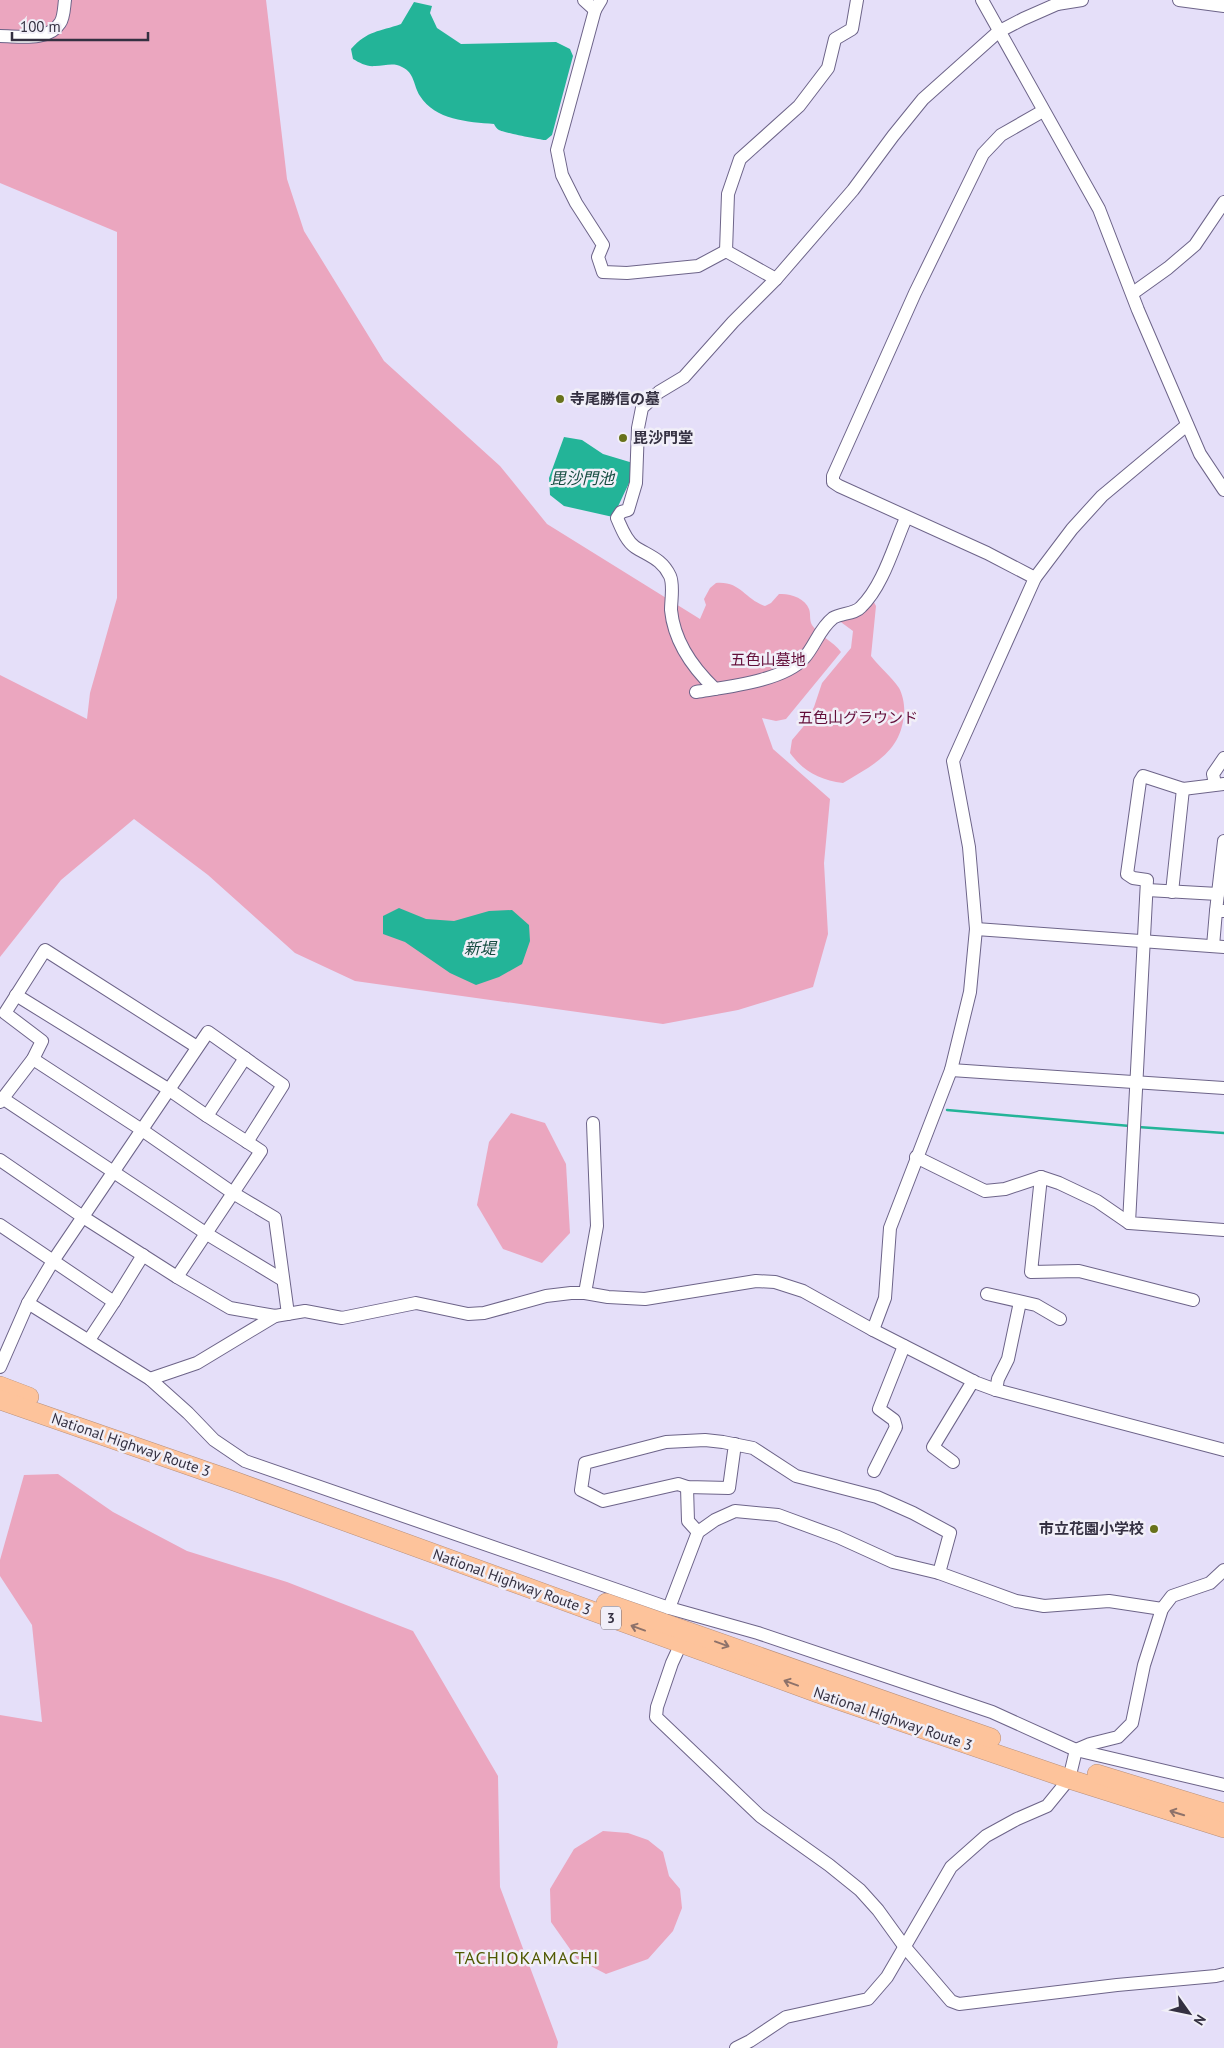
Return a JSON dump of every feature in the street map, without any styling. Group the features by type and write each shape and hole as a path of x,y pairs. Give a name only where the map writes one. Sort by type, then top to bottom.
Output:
{"highway":[{"name":"National Highway Route 3","path":"0,1386 685,1630 1072,1765 1224,1813"},
{"name":"National Highway Route 3","path":"0,1400 234,1481 685,1630"},
{"name":"National Highway Route 3","path":"1072,1765 1224,1828"}],"street":[{"path":"0,36 37,36 51,33 61,23 65,0"},
{"path":"584,0 598,5 557,150 562,175 576,203 603,245 598,257 603,272 627,273 698,266 726,251"},
{"path":"726,251 728,194 740,159 799,106 828,68 835,39 852,28 858,0"},
{"path":"982,0 998,32 1099,209 1187,425 1200,454 1224,490"},
{"path":"715,689 688,658 673,624 671,578 661,563 633,546 617,518 621,512 628,510 636,483 638,428 642,408 659,392 684,377 733,322 776,279 853,190 923,99 998,32 1057,2 1082,0"},
{"path":"1179,0 1224,6"},
{"path":"1035,578 839,486 833,482 833,476 915,293 983,154 1000,135 1043,111"},
{"path":"1133,293 1168,268 1195,245 1224,202"},
{"path":"726,251 776,279"},
{"path":"873,1330 885,1298 890,1228 951,1070 970,992 976,929 969,848 953,761 1035,578 1072,529 1102,496 1187,425"},
{"path":"696,692 781,674 795,667 806,657 822,629 834,618 861,608 878,583 906,518"},
{"path":"1129,1223 1147,880 1133,878 1127,874 1140,781 1143,776 1183,789 1220,784 1213,774 1224,758"},
{"path":"1172,892 1183,789"},
{"path":"976,929 1219,946 1220,911 1218,894 1224,841"},
{"path":"1147,890 1218,894"},
{"path":"196,1047 45,950 4,1013 42,1041 33,1059 1,1100 114,1171 207,1234 283,1280"},
{"path":"16,995 168,1088 206,1116 261,1151 178,1277"},
{"path":"0,1368 28,1303 54,1261 168,1088 208,1032 283,1085 246,1142"},
{"path":"206,1116 245,1058"},
{"path":"33,1059 142,1130 233,1193 275,1218 283,1280 281,1315"},
{"path":"951,1070 1224,1088"},
{"path":"585,1293 597,1226 593,1123"},
{"path":"916,1157 985,1191 1005,1189 1041,1177 1059,1183 1097,1201 1129,1223 1224,1230"},
{"path":"0,1160 83,1217 230,1308 281,1315 305,1311 342,1318 416,1303 468,1314 484,1313 546,1296 585,1293 608,1297 645,1299 756,1281 775,1282 802,1291 904,1346 973,1381 996,1390 1224,1450"},
{"path":"1041,1177 1031,1272 1080,1271 1193,1300"},
{"path":"0,1225 114,1302"},
{"path":"89,1340 143,1255"},
{"path":"987,1294 1036,1305 1060,1319"},
{"path":"996,1390 998,1379 1008,1359 1020,1302"},
{"path":"28,1303 150,1379 214,1440 245,1461 669,1608 685,1630 657,1707 656,1717 760,1816 829,1865 860,1890 951,2001 959,2004 1224,1974"},
{"path":"150,1379 197,1363 281,1315"},
{"path":"874,1471 896,1427 894,1420 879,1410 904,1346"},
{"path":"953,1462 933,1447 973,1381"},
{"path":"735,1444 729,1488 687,1487 678,1484 602,1501 581,1490 585,1463 666,1442 705,1440 735,1444 753,1448 796,1476 876,1497 914,1513 950,1533 939,1573"},
{"path":"687,1487 688,1521 698,1532"},
{"path":"669,1608 698,1532 715,1520 735,1511 778,1515 838,1537 893,1562 939,1573 1016,1601 1044,1606 1110,1601 1162,1609"},
{"path":"736,2048 786,2017 868,1999 887,1977 951,1866 986,1836 1017,1819 1047,1806 1072,1765 1090,1744 1118,1737 1132,1723 1144,1665 1162,1609 1172,1596 1210,1583 1224,1570"},
{"path":"1072,1765 1224,1785"}],"green space":[{"name":"五色山墓地","path":"0,0 266,0 287,179 304,231 384,361 500,466 547,524 700,619 706,605 704,599 710,588 716,583 731,585 765,606 771,603 779,594 792,595 807,605 814,628 841,652 786,719 776,721 762,718 773,749 830,799 824,863 828,934 813,987 738,1010 663,1024 355,981 295,953 208,875 134,819 61,880 0,957 0,675 87,719 90,693 117,598 117,232 0,183"},
{"name":"五色山グラウンド","path":"870,595 876,606 871,656 893,680 903,697 904,714 902,727 891,748 884,756 843,783 835,782 813,774 795,760 790,753 792,740 803,727 814,707 822,683 851,648 853,631 834,617"},
{"path":"511,1113 545,1123 566,1164 570,1233 542,1263 503,1249 477,1205 489,1142"},
{"path":"58,1474 113,1512 187,1551 287,1582 413,1631 498,1776 500,1887 558,2042 557,2048 0,2048 0,1715 42,1722 32,1625 0,1576 0,1560 24,1475"},
{"path":"603,1831 628,1833 648,1840 663,1852 669,1876 680,1889 682,1908 673,1931 648,1959 606,1974 577,1959 551,1922 550,1889 574,1849"}],"water":[{"path":"414,2 432,6 430,13 437,28 461,44 556,42 570,49 573,56 552,135 546,140 537,139 502,131 494,124 463,121 443,115 426,104 418,92 412,76 406,70 395,65 369,66 353,59 351,49 357,43 374,32 401,24"},
{"name":"毘沙門池","path":"564,437 582,440 603,454 633,463 630,481 613,517 564,506 550,495 549,478"},
{"name":"新堤","path":"399,908 426,919 454,921 489,911 512,910 529,925 530,941 522,964 499,977 476,985 450,973 405,942 383,934 383,916"}],"waterway":[{"path":"947,1110 1130,1126"},
{"path":"1138,1127 1224,1133"}],"place":[{"name":"寺尾勝信の墓","path":"560,399"},
{"name":"毘沙門堂","path":"623,438"},
{"name":"市立花園小学校","path":"1154,1529"}],"district":[{"name":"TACHIOKAMACHI","path":"527,1958"}]}
